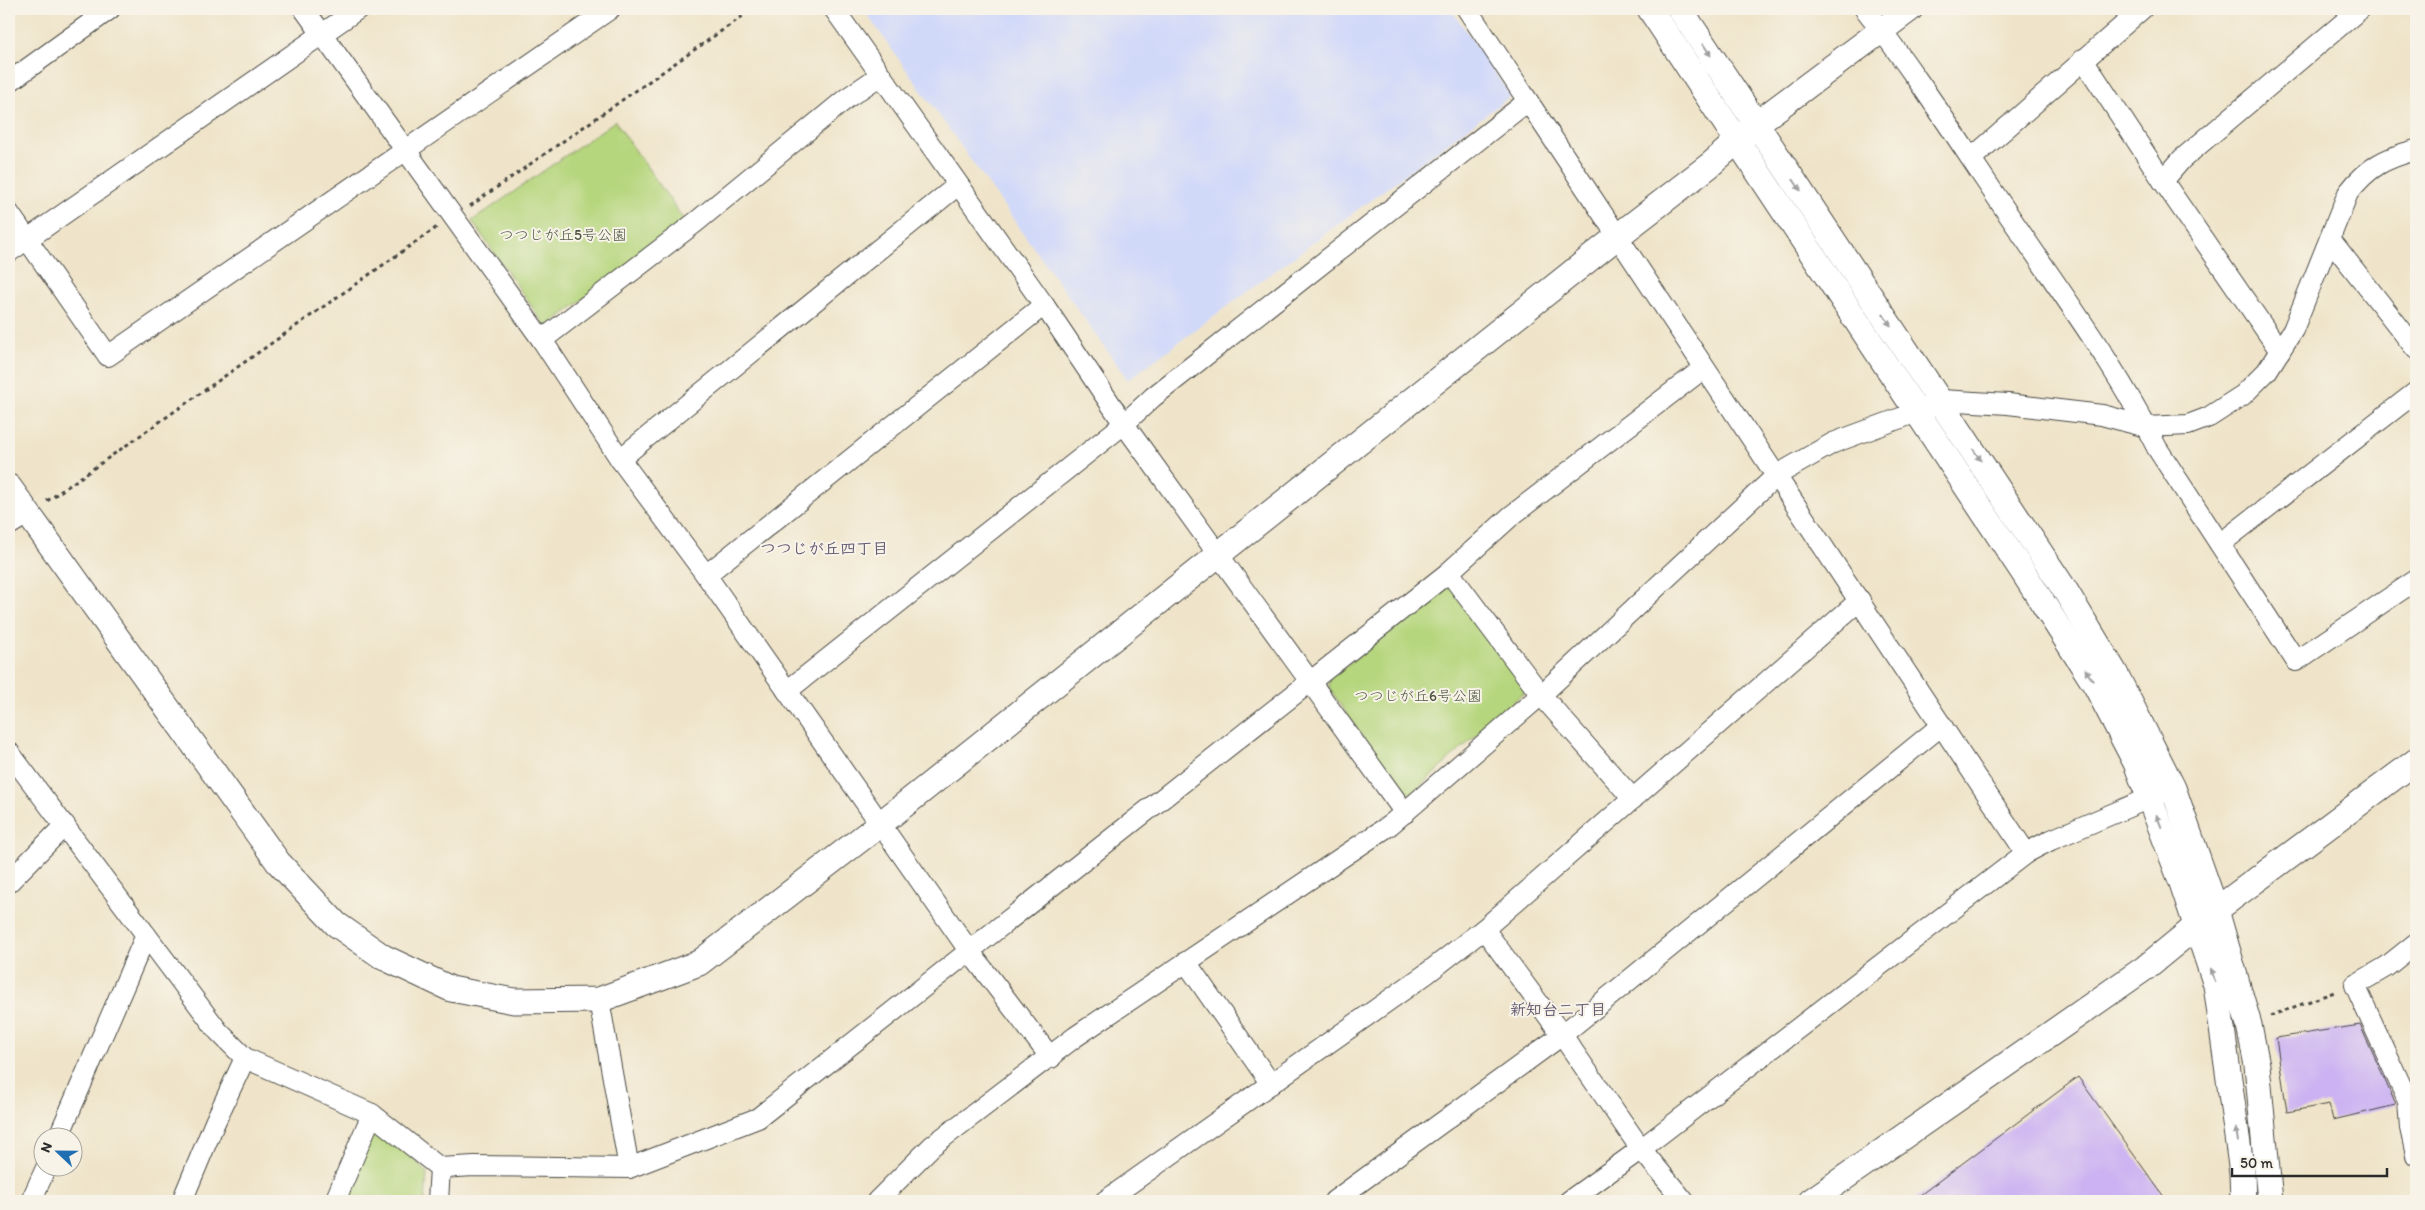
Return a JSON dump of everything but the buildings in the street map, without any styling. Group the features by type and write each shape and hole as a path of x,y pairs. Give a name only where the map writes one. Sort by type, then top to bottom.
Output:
{"street":[{"path":"9,82 110,9"},
{"path":"304,9 542,340 620,458 706,575 970,952 1051,1058"},
{"path":"9,252 358,9"},
{"path":"9,212 108,356 406,152 610,9"},
{"path":"834,9 1044,305 1124,424 1405,813"},
{"path":"1468,9 2026,853"},
{"path":"1650,9 2096,686 2136,763 2197,926 2216,985 2242,1173 2242,1201"},
{"path":"1680,9 1941,400 2065,590 2115,673 2173,788 2216,910 2249,1026 2257,1065 2270,1201"},
{"path":"1866,9 1908,63 2090,335 2147,427 2157,448 2296,661 2416,580"},
{"path":"9,487 278,862 336,924 383,957 451,989 514,1001 599,1000 699,963 880,825 1618,236 1710,166 1756,124 1910,9"},
{"path":"1972,158 2142,9"},
{"path":"2163,181 2182,160 2360,9"},
{"path":"2083,59 2163,181 2280,351"},
{"path":"542,340 696,222 848,98 881,75"},
{"path":"788,691 1124,424 1153,396 1528,101"},
{"path":"877,1201 932,1146 1051,1058 1075,1037 1405,813 1541,694 1777,475 1833,442 1917,412 1941,400 2008,404 2102,415 2147,427 2188,425 2210,417 2243,395 2268,371 2293,330 2348,193 2361,176 2373,166 2416,150"},
{"path":"620,458 958,185"},
{"path":"2330,239 2416,348"},
{"path":"706,575 1044,305"},
{"path":"9,752 218,1031 245,1058 372,1114 440,1168 474,1166 629,1168 758,1118 1448,572 1511,516 1704,368"},
{"path":"2220,544 2416,392"},
{"path":"1448,572 1541,694 1633,799"},
{"path":"1105,1201 1426,974 1484,928 1860,600"},
{"path":"1334,1201 1562,1035 1942,725"},
{"path":"1811,1201 2145,968 2216,910 2416,761"},
{"path":"1568,1201 1641,1149 2026,853 2051,840 2173,788"},
{"path":"9,882 65,825"},
{"path":"1484,928 1562,1035 1641,1149 1684,1201"},
{"path":"62,1128 146,935"},
{"path":"2416,943 2386,967 2355,985 2412,1098 2410,1128 2416,1155"},
{"path":"1186,962 1271,1084"},
{"path":"599,1000 629,1168"},
{"path":"182,1201 215,1122 245,1058"},
{"path":"335,1201 372,1114"},
{"path":"438,1201 440,1168"},
{"path":"32,1201 42,1178"}],"path":[{"path":"28,513 753,9"},
{"path":"2249,1026 2296,1005 2355,985"}],"shaded area":[{"path":"863,9 1451,9 1511,96 1128,380"}],"green space":[{"name":"つつじが丘5号公園","path":"615,121 686,223 546,327 472,221"},
{"name":"つつじが丘6号公園","path":"1447,587 1456,587 1528,689 1411,794 1401,792 1329,688 1330,678"},
{"path":"372,1114 427,1173 425,1201 340,1201"}],"district":[{"name":"つつじが丘四丁目","path":"824,548"},
{"name":"新知台二丁目","path":"1558,1009"}]}
